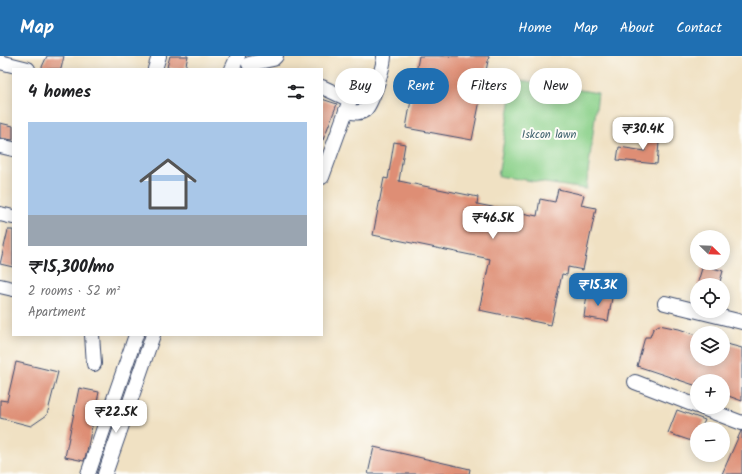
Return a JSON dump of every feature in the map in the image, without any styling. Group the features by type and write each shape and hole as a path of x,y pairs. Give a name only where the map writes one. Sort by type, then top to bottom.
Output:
{"street":[{"path":"155,68 159,56"},
{"path":"239,61 273,59 276,56"},
{"path":"346,111 358,113 365,110 371,100 377,84 384,56"},
{"path":"0,62 24,68"},
{"path":"323,87 350,100 323,174"},
{"path":"0,146 12,149"},
{"path":"0,214 12,217"},
{"path":"0,286 12,289"},
{"path":"665,303 742,322"},
{"path":"92,336 94,364"},
{"path":"88,474 136,336"},
{"path":"104,474 153,336"},
{"path":"635,382 690,403"},
{"path":"718,414 742,423"}],"green space":[{"name":"Iskcon lawn","path":"521,80 529,82 529,104 582,104 582,90 598,93 586,189 498,176 510,104 521,104"}],"building":[{"path":"47,56 64,56 61,68 41,68"},
{"path":"170,56 188,56 185,68 167,67"},
{"path":"419,56 489,56 487,68 457,68 457,104 479,104 472,140 406,128 410,104 449,104 449,68 417,68"},
{"path":"323,99 337,104 323,140"},
{"path":"0,123 12,126 12,140 0,138"},
{"path":"647,131 660,132 657,164 617,160 619,147 645,151"},
{"path":"394,142 405,144 399,181 478,197 477,204 537,216 540,199 555,202 558,189 584,195 581,205 596,208 583,270 568,267 567,275 562,274 551,325 479,310 490,259 373,235 384,178 388,179"},
{"path":"8,230 12,230 12,267 0,264"},
{"path":"702,270 723,271 721,278 699,278"},
{"path":"587,294 612,298 608,321 584,317"},
{"path":"659,325 690,333 690,366 730,366 730,345 742,348 742,401 730,397 730,374 690,374 690,384 637,366 645,337 650,337 653,329"},
{"path":"16,362 58,372 47,415 31,426 0,418 0,400 7,401"},
{"path":"79,388 99,392 84,461 65,457"},
{"path":"677,410 705,420 704,422 690,422 690,441 668,433"},
{"path":"742,431 742,474 722,474 727,462 730,462 730,456"},
{"path":"374,447 470,469 469,474 368,474"}]}
